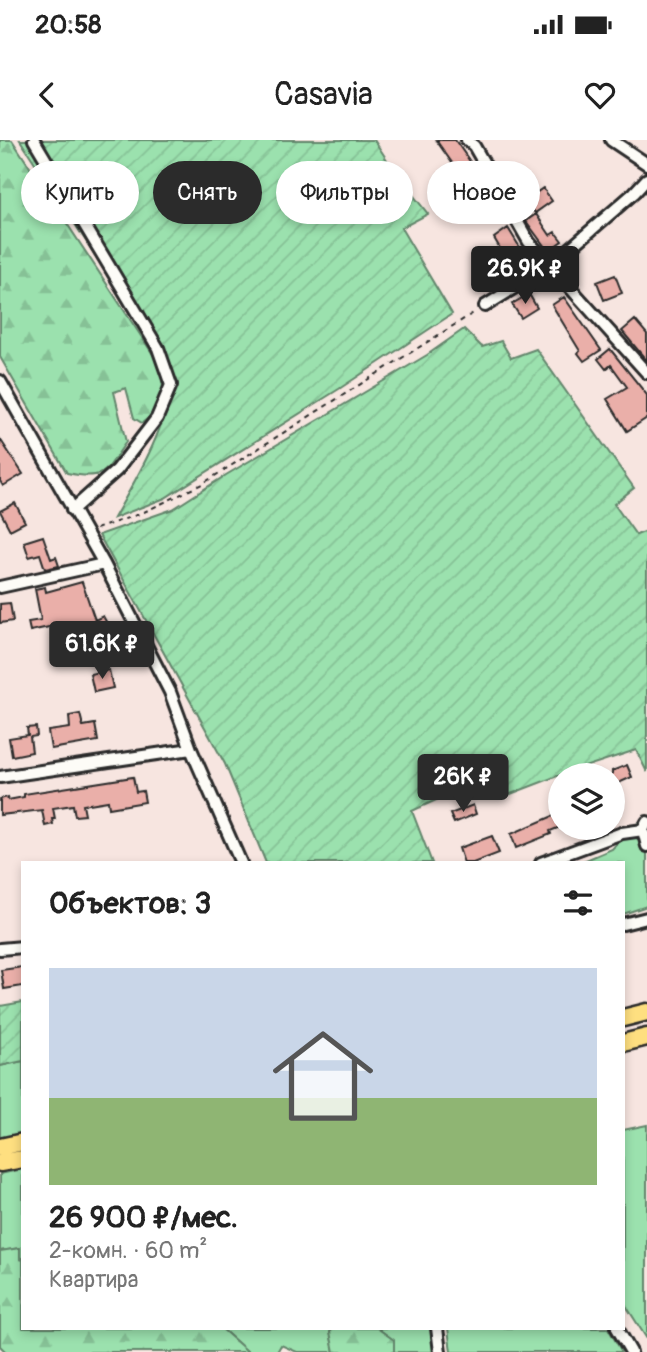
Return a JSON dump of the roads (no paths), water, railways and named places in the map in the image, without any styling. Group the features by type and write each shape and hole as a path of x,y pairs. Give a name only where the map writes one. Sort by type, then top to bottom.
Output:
{"highway":[{"path":"625,1018 647,1012"},
{"path":"625,1042 647,1037"},
{"path":"0,1147 21,1142"},
{"path":"0,1163 21,1159"}],"street":[{"path":"34,140 158,348 171,385 158,418 117,470 72,510"},
{"path":"467,140 474,146 529,242 647,373"},
{"path":"611,140 647,164"},
{"path":"485,306 551,265 647,179"},
{"path":"0,381 104,564 170,692 191,749 241,861"},
{"path":"0,587 104,564"},
{"path":"0,777 191,749"},
{"path":"546,861 645,826 647,846"},
{"path":"625,924 647,918"},
{"path":"0,949 21,947"},
{"path":"437,1330 440,1352"},
{"path":"618,1330 631,1352"}]}
